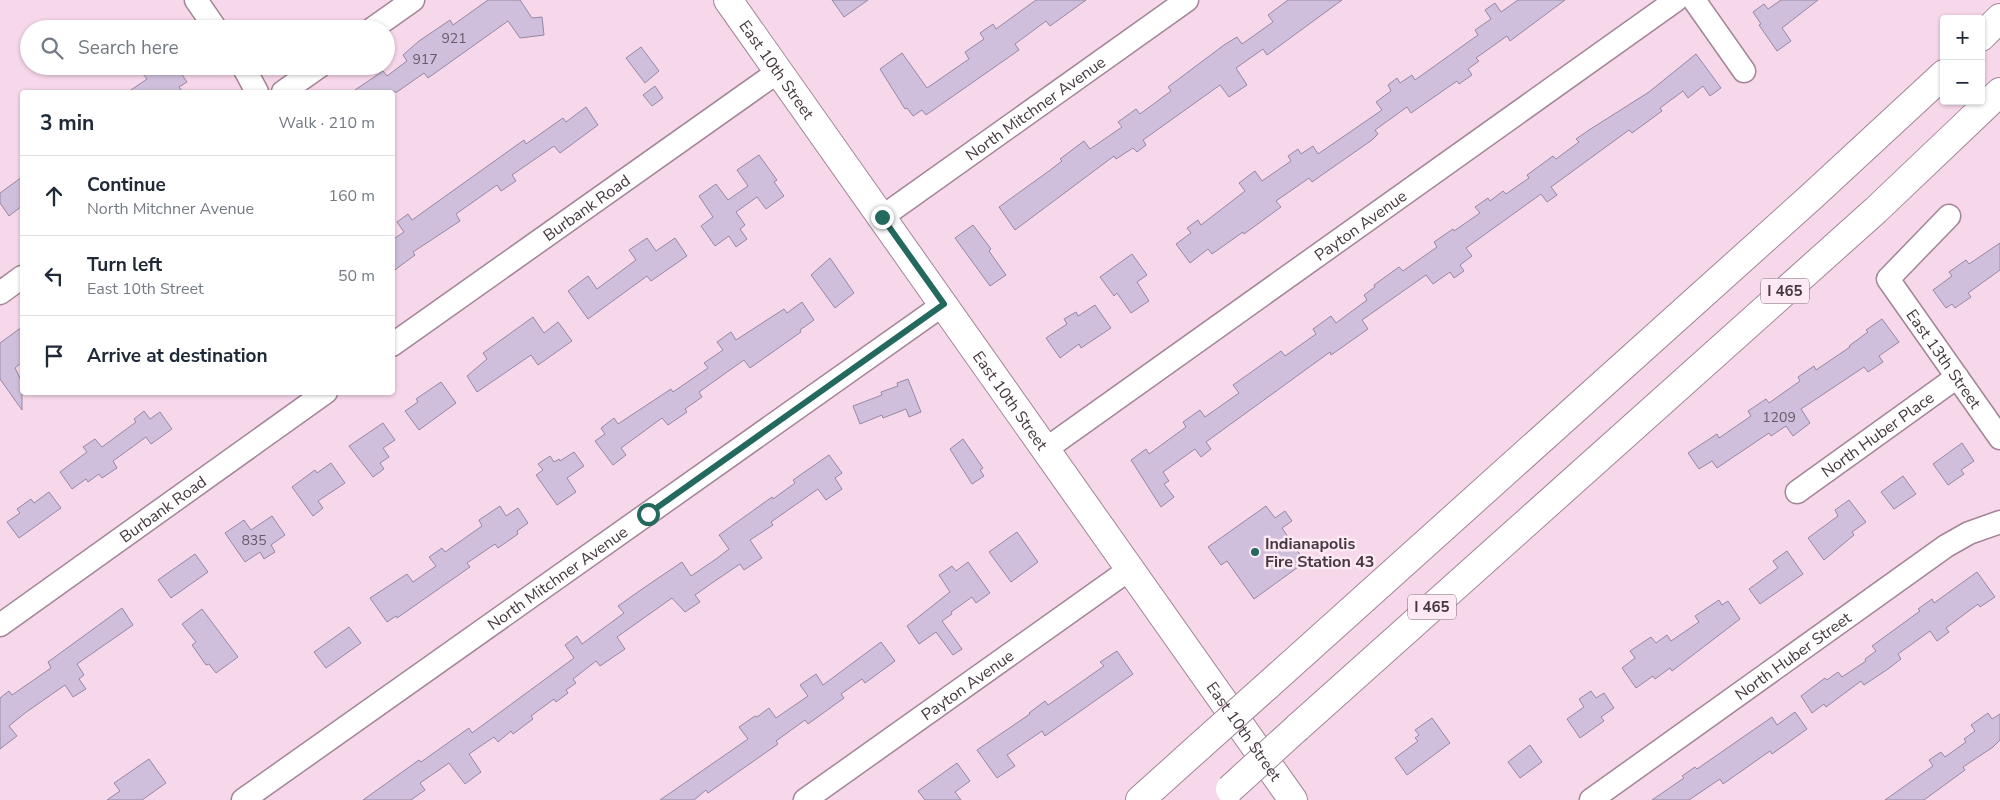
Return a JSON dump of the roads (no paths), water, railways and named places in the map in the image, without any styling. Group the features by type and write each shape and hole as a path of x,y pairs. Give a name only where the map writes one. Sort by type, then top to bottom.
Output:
{"main road":[{"name":"East 10th Street","path":"728,0 1293,800"},
{"path":"1985,33 2000,18"},
{"path":"1140,800 1811,197 1940,78"},
{"name":"I 465","path":"1224,794 1850,234 2000,92"}],"street":[{"path":"196,0 210,20"},
{"path":"385,20 413,0"},
{"name":"North Mitchner Avenue","path":"882,217 1187,0"},
{"name":"Payton Avenue","path":"1046,449 1676,0"},
{"path":"1694,0 1744,71"},
{"name":"Burbank Road","path":"395,343 779,71"},
{"path":"248,75 256,90"},
{"path":"285,90 307,75"},
{"name":"East 13th Street","path":"1950,216 1888,279 2000,438"},
{"path":"0,293 20,278"},
{"name":"North Mitchner Avenue","path":"243,800 944,304"},
{"name":"North Huber Place","path":"1797,492 1957,377"},
{"name":"Burbank Road","path":"0,625 322,395"},
{"name":"North Huber Street","path":"1591,800 1946,546 1969,533 2000,522"},
{"name":"Payton Avenue","path":"805,800 1130,569"}],"place":[{"name":"Indianapolis Fire Station 43","path":"1255,552"}]}
